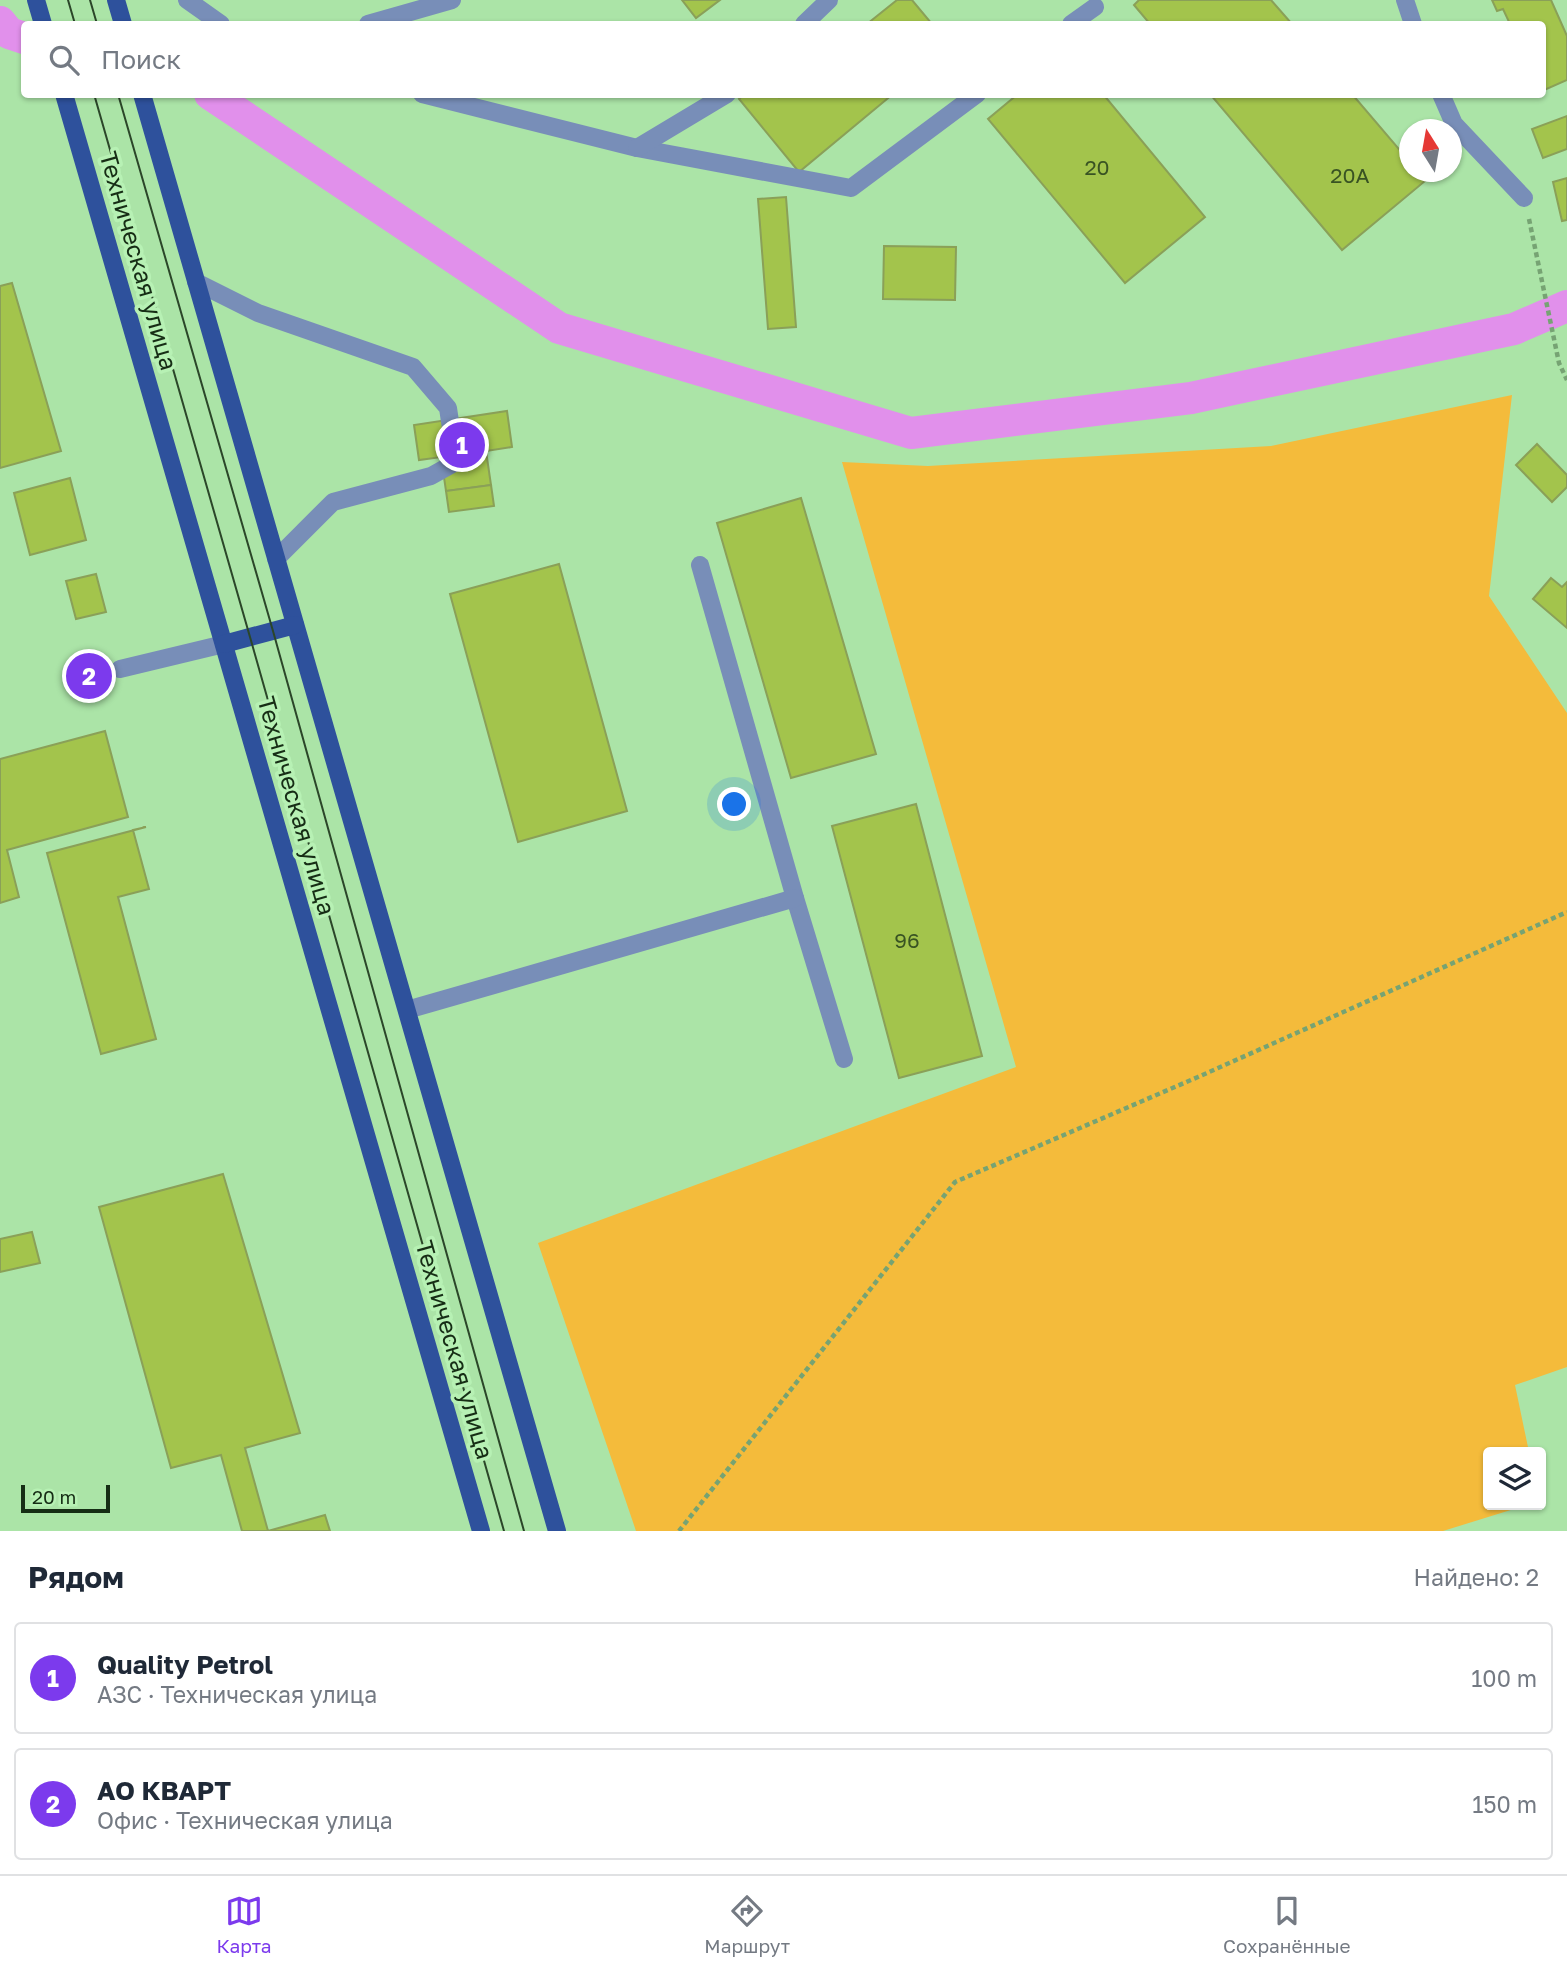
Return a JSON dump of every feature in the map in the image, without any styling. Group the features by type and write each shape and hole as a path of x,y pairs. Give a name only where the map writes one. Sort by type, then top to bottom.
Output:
{"main road":[{"path":"36,0 42,21"},
{"path":"116,0 121,21"},
{"name":"Техническая улица","path":"65,98 481,1531"},
{"name":"Техническая улица","path":"143,98 557,1531"},
{"path":"224,644 295,625"}],"street":[{"path":"187,0 224,20"},
{"path":"378,21 452,0"},
{"path":"807,21 829,0"},
{"path":"1405,0 1412,21"},
{"path":"1075,21 1095,7"},
{"path":"438,98 636,148 851,188 972,98"},
{"path":"636,148 720,98"},
{"path":"1443,98 1454,124 1524,198"},
{"path":"196,282 258,313 413,367 448,408 456,462 431,476 333,502 276,559"},
{"path":"701,565 844,1059"},
{"path":"120,670 224,644"},
{"path":"407,1010 796,898"}],"path":[{"path":"1524,198 1559,363 1567,380"},
{"path":"679,1531 955,1182 1567,912"}],"shaded area":[{"path":"1512,395 1489,596 1567,713 1567,1367 1515,1385 1528,1447 1483,1447 1483,1510 1511,1510 1443,1531 636,1531 538,1243 1016,1067 842,462 928,466 1271,446"}],"building":[{"path":"682,0 720,0 696,18"},
{"path":"897,0 912,0 930,21 871,21"},
{"path":"1139,0 1271,0 1289,21 1147,21 1134,5"},
{"path":"1492,0 1551,0 1567,36 1567,80 1546,89 1546,21 1509,21 1503,9 1497,11"},
{"path":"740,98 888,98 799,172"},
{"path":"1013,98 1106,98 1205,217 1125,283 988,119"},
{"path":"1213,98 1355,98 1399,149 1399,182 1424,182 1342,250"},
{"path":"1567,116 1567,149 1543,158 1532,129"},
{"path":"1567,178 1567,220 1562,221 1553,182"},
{"path":"786,197 796,327 768,329 758,199"},
{"path":"884,246 956,247 955,300 883,299"},
{"path":"12,283 61,451 0,468 0,286"},
{"path":"507,411 512,447 486,451 491,485 446,491 441,457 419,460 414,425"},
{"path":"1537,444 1567,475 1567,487 1552,502 1516,465"},
{"path":"70,478 86,540 30,555 14,493"},
{"path":"491,485 494,506 449,512 446,491"},
{"path":"801,498 876,754 791,778 717,523"},
{"path":"559,564 627,811 518,842 450,594"},
{"path":"96,574 106,612 76,619 66,581"},
{"path":"1551,578 1562,587 1567,582 1567,628 1533,599"},
{"path":"105,731 128,817 7,850 19,897 0,903 0,759"},
{"path":"916,804 982,1056 899,1078 832,826"},
{"path":"133,830 149,889 118,897 156,1039 101,1054 47,853"},
{"path":"223,1174 300,1433 245,1448 268,1531 242,1531 221,1455 171,1468 99,1207"},
{"path":"32,1232 40,1263 0,1272 0,1239"},
{"path":"325,1515 330,1531 268,1531"}],"waterway":[{"path":"0,22 9,33 21,37"},
{"path":"216,98 559,328 911,433 1191,398 1514,329 1567,306"}],"tram line":[{"path":"68,0 74,21"},
{"path":"90,0 96,21"},
{"path":"95,98 504,1531"},
{"path":"119,98 273,631 524,1531"}],"place":[{"name":"Quality Petrol","path":"462,445"},
{"name":"АО КВАРТ","path":"89,676"}]}
